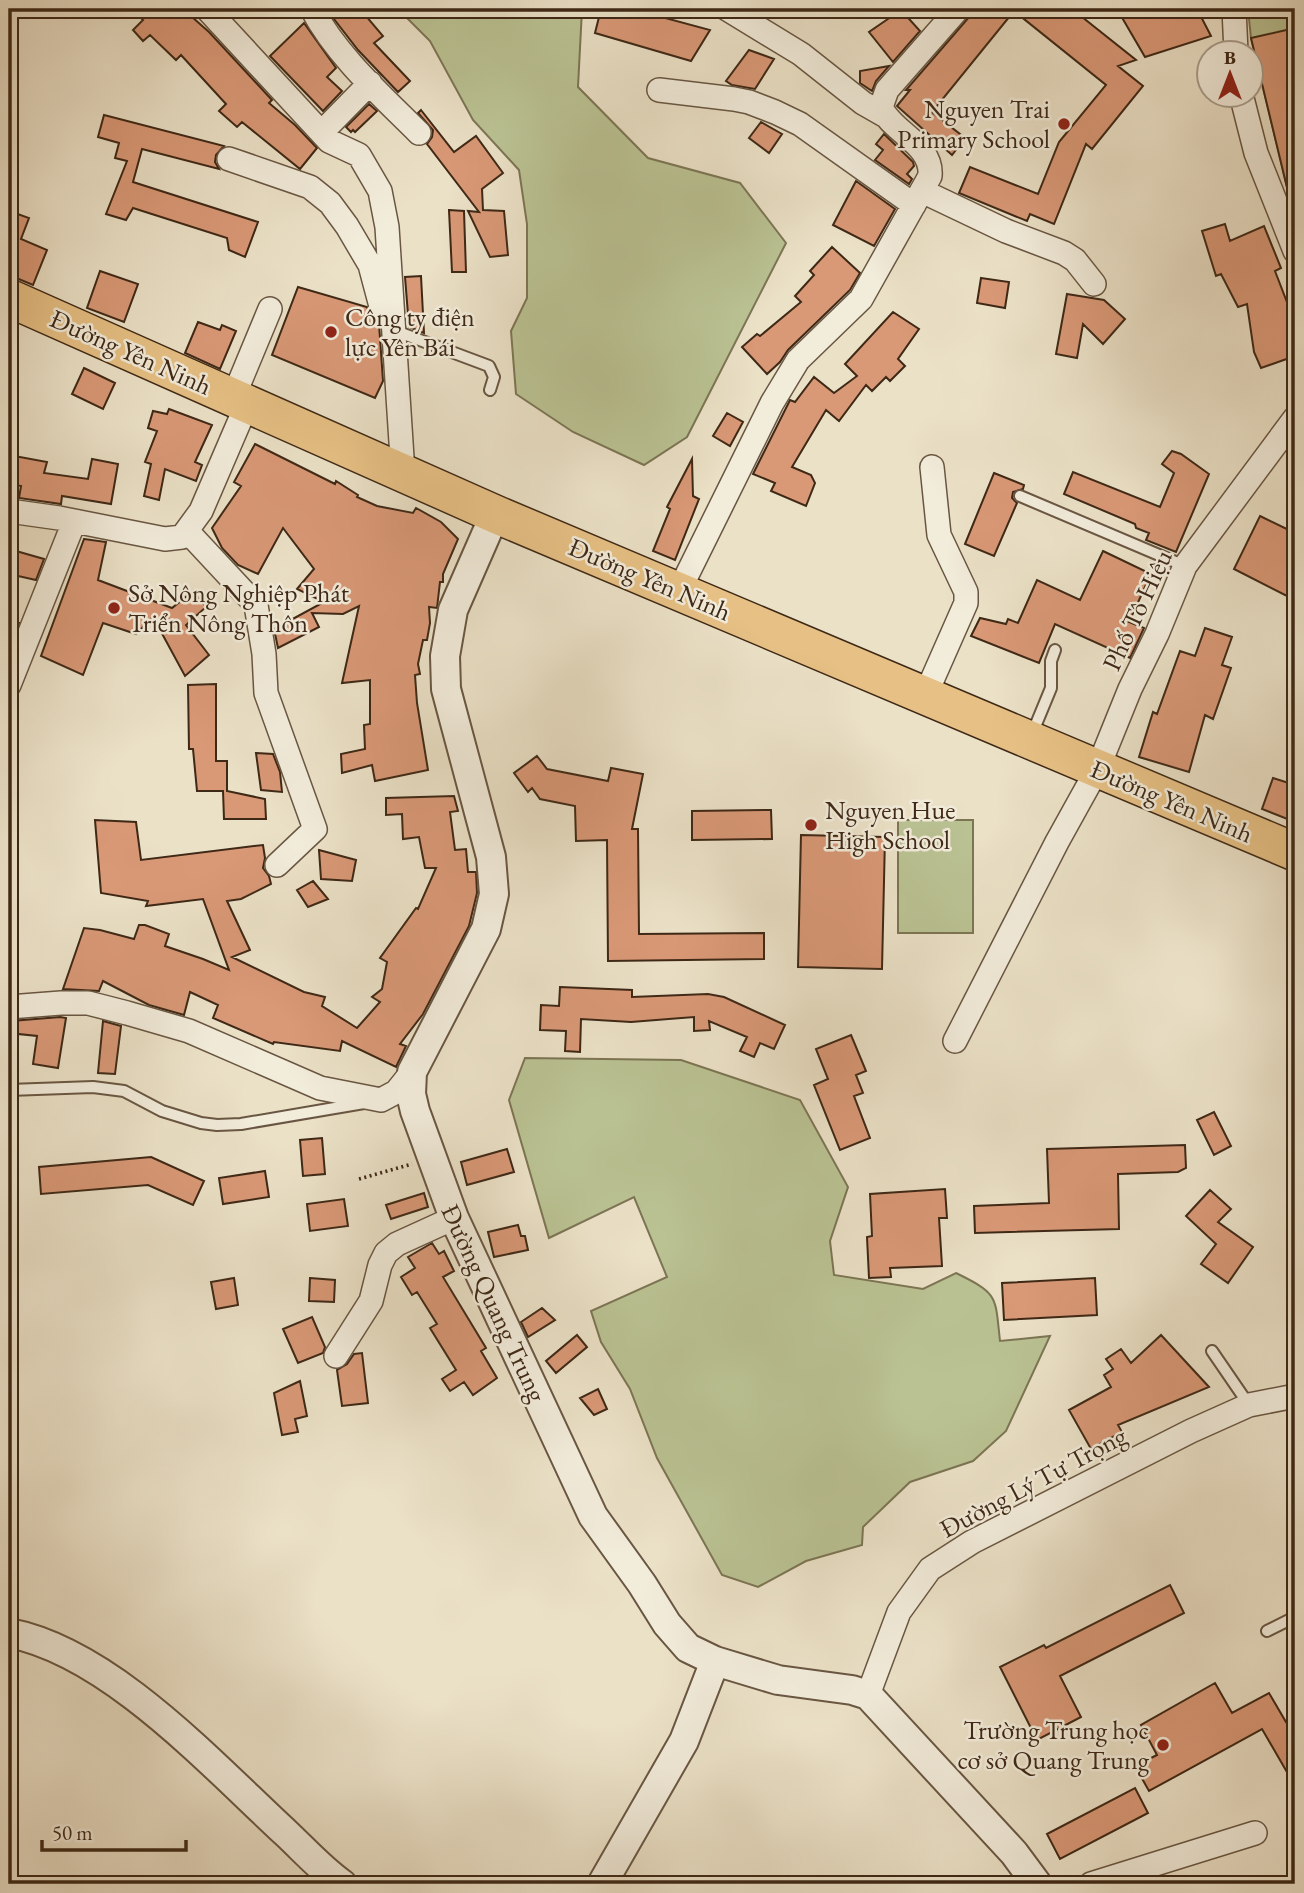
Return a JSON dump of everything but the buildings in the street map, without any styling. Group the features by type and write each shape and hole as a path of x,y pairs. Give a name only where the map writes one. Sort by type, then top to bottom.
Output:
{"main road":[{"name":"Đường Yên Ninh","path":"9,298 495,514 1295,852"}],"street":[{"path":"207,9 329,141 359,155 380,191 387,227 403,473"},
{"path":"312,9 323,29 419,133"},
{"path":"678,591 779,392 798,360 861,299 930,176 930,162 900,128 863,103 801,54 727,9"},
{"path":"884,115 881,107 887,90 958,9"},
{"path":"1234,9 1235,38"},
{"path":"322,132 370,83"},
{"path":"659,90 749,102 775,112 800,124 918,198 1064,253 1074,260 1094,284"},
{"path":"1245,108 1256,153 1295,251"},
{"path":"229,159 310,187 330,203 370,264 395,358"},
{"path":"9,511 165,539 174,539 188,532 201,511 270,309"},
{"name":"Phố Tô Hiệu","path":"955,1041 1098,768 1185,566 1295,418"},
{"path":"925,696 966,603 966,592 939,535 932,467"},
{"path":"9,1007 88,1003 189,1031 320,1088 381,1100 396,1092 412,1072 486,929 494,894 488,844 446,689 445,656 453,610 495,514"},
{"path":"9,685 74,522"},
{"path":"188,532 256,605 264,654 266,693 314,829 277,865"},
{"name":"Đường Quang Trung","path":"412,1072 411,1094 415,1111 454,1218 593,1516 667,1624 688,1648 715,1661 778,1680 852,1690 868,1695"},
{"path":"335,1356 371,1301 380,1265 386,1253 397,1244 454,1218"},
{"name":"Đường Lý Tự Trọng","path":"868,1695 899,1612 930,1569 984,1536 1191,1431 1249,1405 1295,1396"},
{"path":"9,1633 45,1642 68,1652 150,1709 342,1884"},
{"path":"602,1884 684,1741 715,1661"},
{"path":"868,1695 1014,1853 1037,1884"},
{"path":"1091,1884 1255,1833"}],"lane":[{"path":"393,330 489,366 494,377 490,390"},
{"path":"1020,496 1185,566"},
{"path":"1030,740 1051,688 1051,661 1055,650"},
{"path":"9,1090 93,1087 124,1091 162,1111 217,1125 253,1123 381,1100"},
{"path":"1212,1351 1249,1405"},
{"path":"1268,1631 1295,1617"}],"path":[{"path":"359,1179 430,1158"}],"green space":[{"path":"398,9 582,9 578,87 648,158 740,183 786,243 687,437 644,465 573,432 516,394 511,331 527,298 527,224 519,170 473,120 430,41"},
{"path":"1248,9 1295,9 1295,220 1266,100 1266,38 1251,38"},
{"path":"898,820 973,820 973,933 898,933"},
{"path":"525,1058 681,1060 800,1100 848,1187 830,1241 834,1275 923,1289 956,1273 980,1286 992,1298 1000,1341 1050,1336 1006,1431 973,1461 910,1482 863,1527 862,1545 806,1561 758,1587 722,1575 657,1458 630,1389 601,1342 591,1311 667,1277 634,1197 549,1238 509,1100"}],"place":[{"name":"Nguyen Trai Primary School","path":"1064,124"},
{"name":"Công ty điện lực Yên Bái","path":"331,332"},
{"name":"Sở Nông Nghiệp Phát Triển Nông Thôn","path":"114,608"},
{"name":"Nguyen Hue High School","path":"811,825"},
{"name":"Trường Trung học cơ sở Quang Trung","path":"1163,1745"}]}
